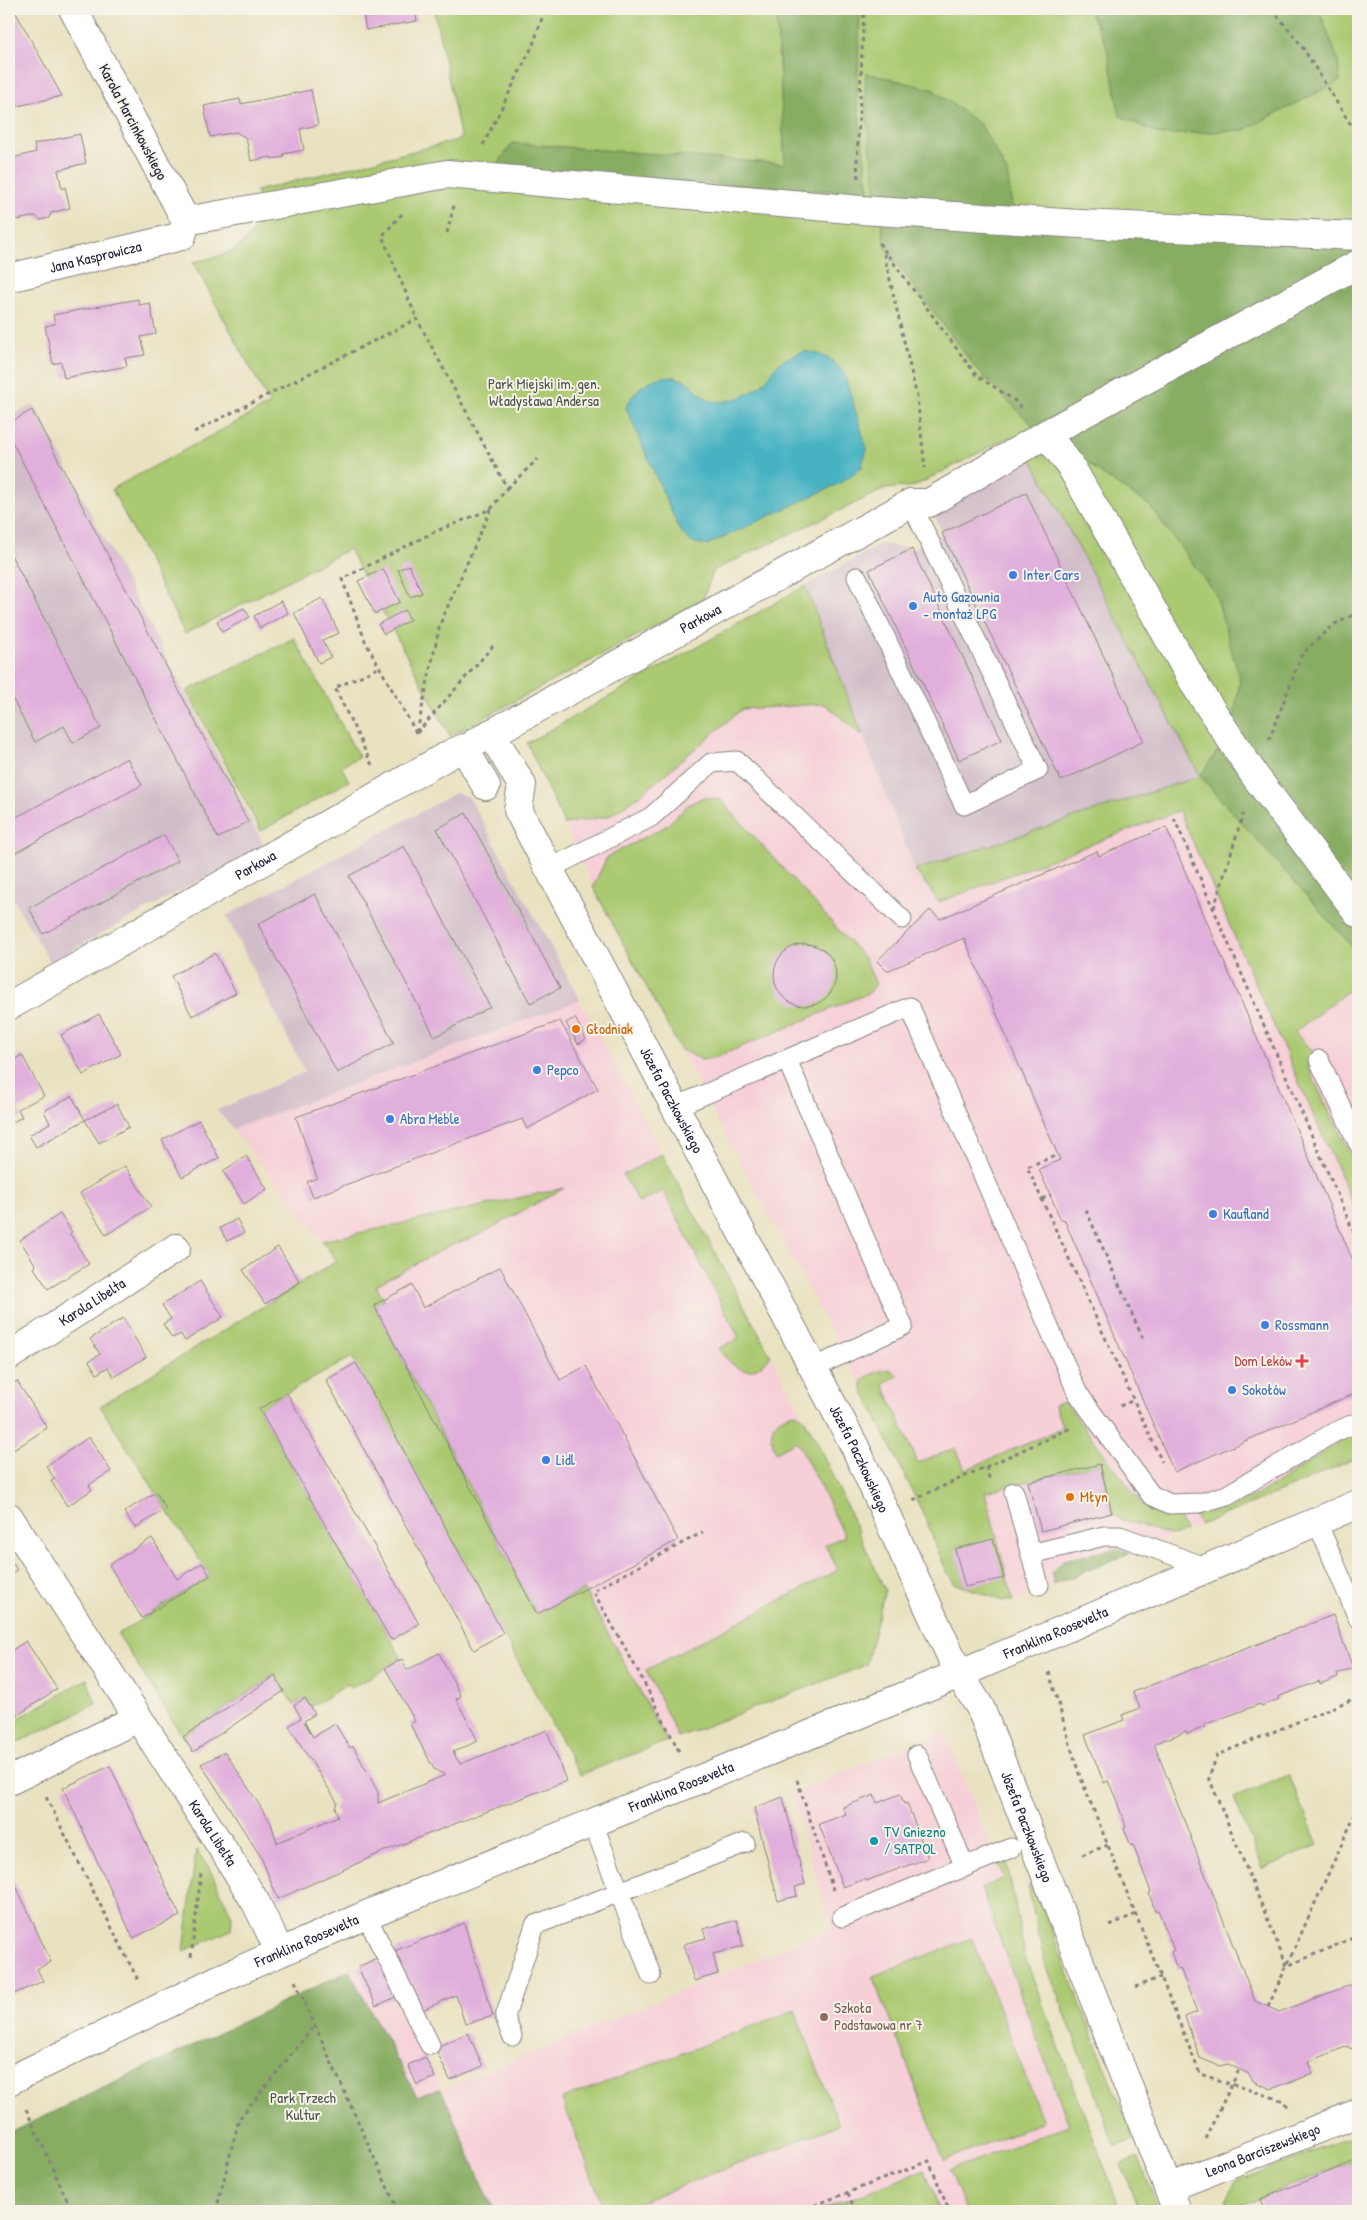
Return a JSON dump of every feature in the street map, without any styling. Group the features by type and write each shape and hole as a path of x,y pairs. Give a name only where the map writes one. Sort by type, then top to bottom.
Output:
{"street":[{"name":"Karola Marcinkowskiego","path":"73,9 184,228"},
{"name":"Jana Kasprowicza","path":"9,278 184,228 447,174 861,210 1080,224 1358,236"},
{"name":"Parkowa","path":"9,1006 431,764 920,503 1358,264"},
{"path":"1046,434 1070,465 1197,688 1255,776 1358,913"},
{"name":"Józefa Paczkowskiego","path":"491,733 522,785 518,810 855,1447 959,1674 980,1707 1173,2200"},
{"path":"464,748 486,786"},
{"name":"Karola Libelta","path":"9,1356 176,1248"},
{"name":"Franklina Roosevelta","path":"9,2081 217,1980 366,1915 959,1674 1358,1504"},
{"name":"Karola Libelta","path":"9,1517 256,1903 280,1952"},
{"path":"9,1781 138,1718"},
{"name":"Leona Barciszewskiego","path":"1173,2200 1358,2113"}],"lane":[{"path":"857,577 964,805 1038,770 920,503"},
{"path":"549,869 651,817 710,763 737,761 902,919"},
{"path":"675,1108 910,1007 1078,1392 1151,1495 1170,1504 1200,1504 1227,1495 1333,1433 1358,1422"},
{"path":"787,1060 903,1326 813,1368"},
{"path":"1319,1060 1358,1143"},
{"path":"1014,1492 1039,1585"},
{"path":"1317,1522 1358,1618"},
{"path":"1031,1554 1104,1536 1120,1536 1208,1568"},
{"path":"917,1755 965,1867"},
{"path":"594,1823 651,1975"},
{"path":"512,2036 505,2017 535,1925 745,1843"},
{"path":"842,1917 1011,1848"},
{"path":"366,1915 430,2044"}],"path":[{"path":"482,148 534,45 545,9"},
{"path":"864,9 857,162 861,210 883,251 976,375 1014,400 1046,434"},
{"path":"1272,9 1301,45 1349,122 1358,130"},
{"path":"447,233 456,197"},
{"path":"405,210 382,236 417,319 507,488"},
{"path":"883,251 917,397 920,503"},
{"path":"194,432 417,319"},
{"path":"417,733 440,624 491,509 507,488 538,459"},
{"path":"431,764 417,733 366,643 342,580 434,532 491,509"},
{"path":"1214,909 1255,776 1302,654 1333,626 1358,613"},
{"path":"417,733 493,646"},
{"path":"380,667 335,688 385,791"},
{"path":"1174,818 1358,1242"},
{"path":"1054,1156 1028,1167 1182,1504"},
{"path":"1042,1199 1051,1195"},
{"path":"1086,1210 1144,1341"},
{"path":"910,1502 1134,1400"},
{"path":"679,1751 638,1671 592,1591 703,1532"},
{"path":"1048,1672 1078,1771 1200,2074 1284,2101 1288,2110"},
{"path":"1287,1966 1209,1778 1217,1755 1358,1697"},
{"path":"796,1780 842,1917"},
{"path":"46,1795 138,1982"},
{"path":"1268,2007 1358,1808"},
{"path":"1082,1855 1108,1845"},
{"path":"191,1956 202,1865"},
{"path":"1110,1925 1136,1914"},
{"path":"1287,1966 1358,1936"},
{"path":"1135,1987 1161,1978"},
{"path":"295,1981 398,2211"},
{"path":"216,2210 238,2119 315,2025"},
{"path":"1201,2147 1239,2070"},
{"path":"26,2109 72,2211"},
{"path":"800,2211 929,2161 949,2211"},
{"path":"848,2193 855,2211"},
{"path":"205,2211 304,2211"}],"shaded area":[{"path":"34,404 264,845 50,962 9,892 9,417"},
{"path":"1032,460 1200,776 915,870 805,586 881,544 912,549 930,540 942,533 934,514"},
{"path":"805,586 915,870 1200,776 1358,953 1358,1457 1296,1485 1013,1601 985,1492 922,1511 862,1388 598,898 527,743"},
{"path":"456,793 469,797 580,1000 233,1129 217,1110 305,1072 226,916"},
{"path":"580,1000 817,1442 885,1590 866,1665 580,1775 309,1276 337,1260 233,1129"},
{"name":"Szkoła Podstawowa nr 7","path":"944,1732 1004,1878 981,1888 1101,2211 494,2211 442,2089 833,1929 791,1794"},
{"path":"377,1958 442,2089 417,2096 349,1971"}],"green space":[{"name":"Park Miejski im. gen. Władysława Andersa","path":"434,9 1358,9 1358,983 1295,1032 1319,1060 1307,1066 1358,1170 1358,1216 1179,811 939,902 915,870 1200,776 1032,460 1009,437 915,486 885,489 714,570 702,601 450,736 349,549 185,634 112,489 270,404 193,262 217,257 234,250 248,238 263,217 256,191 461,139"},
{"path":"776,9 860,9 857,101 869,193 493,170 513,143 785,164"},
{"path":"1088,9 1319,9 1338,60 1340,81 1244,130 1161,135 1120,116 1106,44"},
{"path":"866,73 932,89 981,125 1007,172 1015,225 1333,241 1358,212 1358,953 1200,776 1231,732 1240,681 1216,595 1150,506 1100,473 1073,450 1049,442 978,371 886,249 876,193 865,100"},
{"path":"805,586 863,736 825,704 742,709 639,796 609,816 564,824 527,743"},
{"path":"294,638 359,757 341,766 349,781 261,831 187,691"},
{"path":"703,797 721,800 864,958 876,984 869,993 717,1057 702,1060 680,1049 593,887 607,857 666,826 688,805"},
{"path":"662,1154 771,1356 756,1368 743,1370 737,1367 718,1349 739,1338 663,1191 639,1203 623,1175"},
{"path":"564,1188 477,1236 451,1245 376,1285 384,1300 374,1306 537,1614 584,1590 667,1741 580,1775 352,1357 259,1409 402,1659 351,1688 348,1684 310,1707 305,1698 294,1705 274,1676 183,1737 118,1634 210,1576 100,1406 337,1261 322,1241"},
{"path":"890,1369 898,1376 883,1383 918,1463 956,1448 965,1470 1063,1428 1054,1405 1065,1402 1144,1507 1159,1515 1179,1518 1185,1531 1173,1536 1120,1519 1112,1513 1100,1464 985,1492 1013,1601 1003,1601 954,1583 946,1570 922,1511 862,1388 862,1381 868,1376"},
{"path":"796,1413 803,1417 817,1442 885,1590 866,1665 678,1737 646,1670 838,1570 825,1545 845,1536 797,1441 776,1452 773,1444 772,1431 777,1421 782,1417"},
{"path":"1358,1433 1358,1457 1200,1525 1193,1512 1220,1510 1254,1496 1286,1478 1344,1439"},
{"path":"1118,1548 1130,1553 1053,1585 1052,1572 1063,1560"},
{"path":"87,1679 96,1704 9,1747 9,1724"},
{"path":"1289,1775 1318,1845 1263,1869 1234,1798"},
{"path":"196,1850 209,1868 232,1916 231,1930 184,1951"},
{"path":"1007,1862 1025,1957 1121,2211 966,2211 950,2170 1069,2125 981,1888 1004,1878 998,1864"},
{"path":"1032,1882 1134,2139 1116,2147 1044,1959 1028,1888"},
{"path":"972,1938 1043,2122 944,2160 873,1976"},
{"name":"Park Trzech Kultur","path":"349,1971 417,2096 441,2089 494,2211 9,2211 9,2133"},
{"path":"795,2010 839,2125 616,2211 605,2211 562,2099"},
{"path":"1358,2134 1358,2159 1226,2211 1227,2198 1235,2182"},
{"path":"1139,2158 1159,2211 1139,2211 1121,2164"},
{"path":"925,2170 940,2211 817,2211"}],"water":[{"path":"804,351 819,354 833,361 844,373 867,449 861,468 840,483 707,545 691,542 680,531 626,408 630,400 642,386 650,381 667,377 685,381 706,398 715,402 735,399 759,387 779,363"}],"building":[{"path":"362,9 415,9 417,21 366,30"},
{"path":"16,13 62,96 9,108 9,14"},
{"path":"311,90 318,125 300,129 304,150 283,154 284,157 272,159 271,157 251,161 246,138 236,132 210,137 204,106 240,99 241,104"},
{"path":"80,134 86,163 58,170 62,189 65,187 70,208 51,213 49,218 40,220 36,216 17,220 12,203 9,203 9,159 36,152 34,144"},
{"path":"138,299 139,305 150,303 156,334 141,337 145,355 125,358 127,366 64,378 61,362 53,364 45,326 55,324 53,315"},
{"path":"32,410 248,822 218,838 9,436 9,423"},
{"path":"1026,493 1144,741 1061,781 942,533"},
{"path":"912,549 1002,740 959,760 869,570"},
{"path":"9,551 101,728 73,743 64,726 35,742 9,692"},
{"path":"409,565 422,593 410,597 398,570"},
{"path":"383,569 400,602 375,614 358,581"},
{"path":"322,598 339,633 322,640 331,657 319,663 294,613"},
{"path":"281,601 288,613 260,628 254,616"},
{"path":"244,608 250,617 222,632 217,621"},
{"path":"405,610 410,620 384,634 378,624"},
{"path":"127,758 142,785 9,856 9,821"},
{"path":"466,813 560,988 530,1003 437,829"},
{"path":"1166,827 1358,1272 1358,1392 1174,1472 1064,1219 1061,1220 1039,1169 1060,1160 964,938 887,971 877,961 930,910 940,919 1097,851 1099,856"},
{"path":"164,835 178,861 43,934 29,908"},
{"path":"404,846 490,1007 435,1037 349,876"},
{"path":"315,894 394,1043 337,1073 258,924"},
{"path":"805,944 822,949 827,953 831,958 836,975 831,992 827,997 822,1001 805,1006 788,1001 783,997 779,992 774,975 779,958 783,953 788,949"},
{"path":"215,953 236,993 192,1016 171,976"},
{"path":"99,1014 121,1054 83,1075 61,1035"},
{"path":"575,1018 586,1039 578,1044 566,1023"},
{"path":"560,1021 598,1089 527,1129 522,1119 313,1197 307,1182 317,1178 296,1117"},
{"path":"22,1055 44,1096 18,1109 22,1117 13,1122 9,1115 9,1063"},
{"path":"72,1096 85,1120 36,1147 29,1135 50,1123 44,1111"},
{"path":"117,1104 129,1127 99,1143 85,1120"},
{"path":"199,1120 219,1158 182,1177 162,1140"},
{"path":"246,1156 267,1189 244,1204 223,1171"},
{"path":"125,1166 151,1207 106,1235 80,1193"},
{"path":"60,1214 89,1264 48,1289 34,1268 36,1266 20,1240"},
{"path":"237,1219 244,1233 227,1241 220,1228"},
{"path":"278,1247 300,1282 265,1304 243,1270"},
{"name":"Lidl","path":"500,1267 560,1380 586,1366 678,1540 537,1614 374,1305 412,1285 423,1308"},
{"path":"200,1281 223,1317 185,1341 181,1334 172,1338 163,1324 171,1319 162,1305"},
{"path":"123,1318 146,1357 114,1377 108,1367 97,1374 89,1361 100,1354 90,1339"},
{"path":"356,1363 503,1633 474,1650 326,1380"},
{"path":"17,1381 47,1428 9,1453 9,1386"},
{"path":"287,1393 419,1624 391,1640 259,1409"},
{"path":"89,1437 111,1471 89,1485 92,1490 67,1506 51,1481 55,1479 46,1466"},
{"name":"Młyn","path":"1100,1464 1112,1513 1041,1531 1028,1482"},
{"path":"156,1492 166,1509 135,1528 124,1512"},
{"path":"152,1538 177,1579 202,1563 210,1576 142,1618 109,1565"},
{"path":"993,1539 1004,1578 965,1587 955,1549"},
{"path":"9,1557 17,1570 9,1574"},
{"path":"1333,1615 1353,1668 1337,1674 1338,1677 1320,1684 1319,1681 1278,1697 1279,1699 1261,1706 1260,1704 1204,1725 1205,1727 1187,1734 1186,1731 1154,1744 1255,2001 1279,2012 1358,1982 1358,2045 1350,2049 1348,2046 1308,2062 1313,2074 1271,2089 1253,2081 1249,2074 1228,2064 1219,2066 1200,2058 1185,2017 1197,2012 1180,1968 1177,1969 1171,1952 1174,1950 1158,1910 1155,1911 1149,1893 1151,1892 1133,1845 1131,1846 1124,1828 1126,1827 1116,1799 1108,1781 1104,1783 1085,1735 1124,1720 1122,1715 1140,1708 1133,1692"},
{"path":"26,1641 57,1689 18,1715 9,1700 9,1652"},
{"path":"439,1653 461,1696 456,1699 478,1741 453,1752 460,1764 547,1730 566,1781 387,1850 278,1899 261,1857 201,1764 225,1752 271,1823 277,1843 338,1816 335,1808 337,1802 289,1726 301,1718 294,1705 305,1698 315,1714 304,1721 313,1737 335,1724 350,1748 353,1746 378,1792 378,1803 445,1775 434,1769 410,1724 415,1721 385,1668 402,1659 407,1670"},
{"path":"275,1676 284,1691 193,1752 183,1737"},
{"path":"110,1766 180,1916 133,1938 63,1788"},
{"name":"TV Gniezno / SATPOL","path":"900,1794 904,1804 907,1803 928,1858 866,1881 865,1879 843,1887 819,1824 846,1814 843,1807 874,1795 877,1803"},
{"path":"783,1797 805,1884 795,1887 797,1896 778,1901 754,1808"},
{"path":"14,1881 51,1962 37,1969 43,1981 9,1996 9,1884"},
{"path":"737,1920 743,1946 713,1954 718,1974 694,1981 684,1944 706,1938 703,1929"},
{"path":"464,1923 493,2016 465,2024 456,1995 420,2011 392,1952"},
{"path":"377,1958 396,1997 376,2006 358,1967"},
{"path":"468,2033 483,2066 450,2080 435,2048"},
{"path":"425,2057 435,2077 417,2085 408,2065"},
{"path":"1358,2160 1358,2211 1266,2211 1261,2199"}],"place":[{"name":"Inter Cars","path":"1013,575"},
{"name":"Auto Gazownia - montaż LPG","path":"913,606"},
{"name":"Głodniak","path":"576,1029"},
{"name":"Pepco","path":"537,1070"},
{"name":"Abra Meble","path":"390,1119"},
{"name":"Kaufland","path":"1213,1214"},
{"name":"Rossmann","path":"1265,1325"},
{"name":"Dom Leków","path":"1302,1361"},
{"name":"Sokołów","path":"1232,1390"},
{"name":"Lidl","path":"546,1460"},
{"name":"Młyn","path":"1070,1497"},
{"name":"TV Gniezno / SATPOL","path":"874,1841"},
{"name":"Szkoła Podstawowa nr 7","path":"824,2017"}]}
